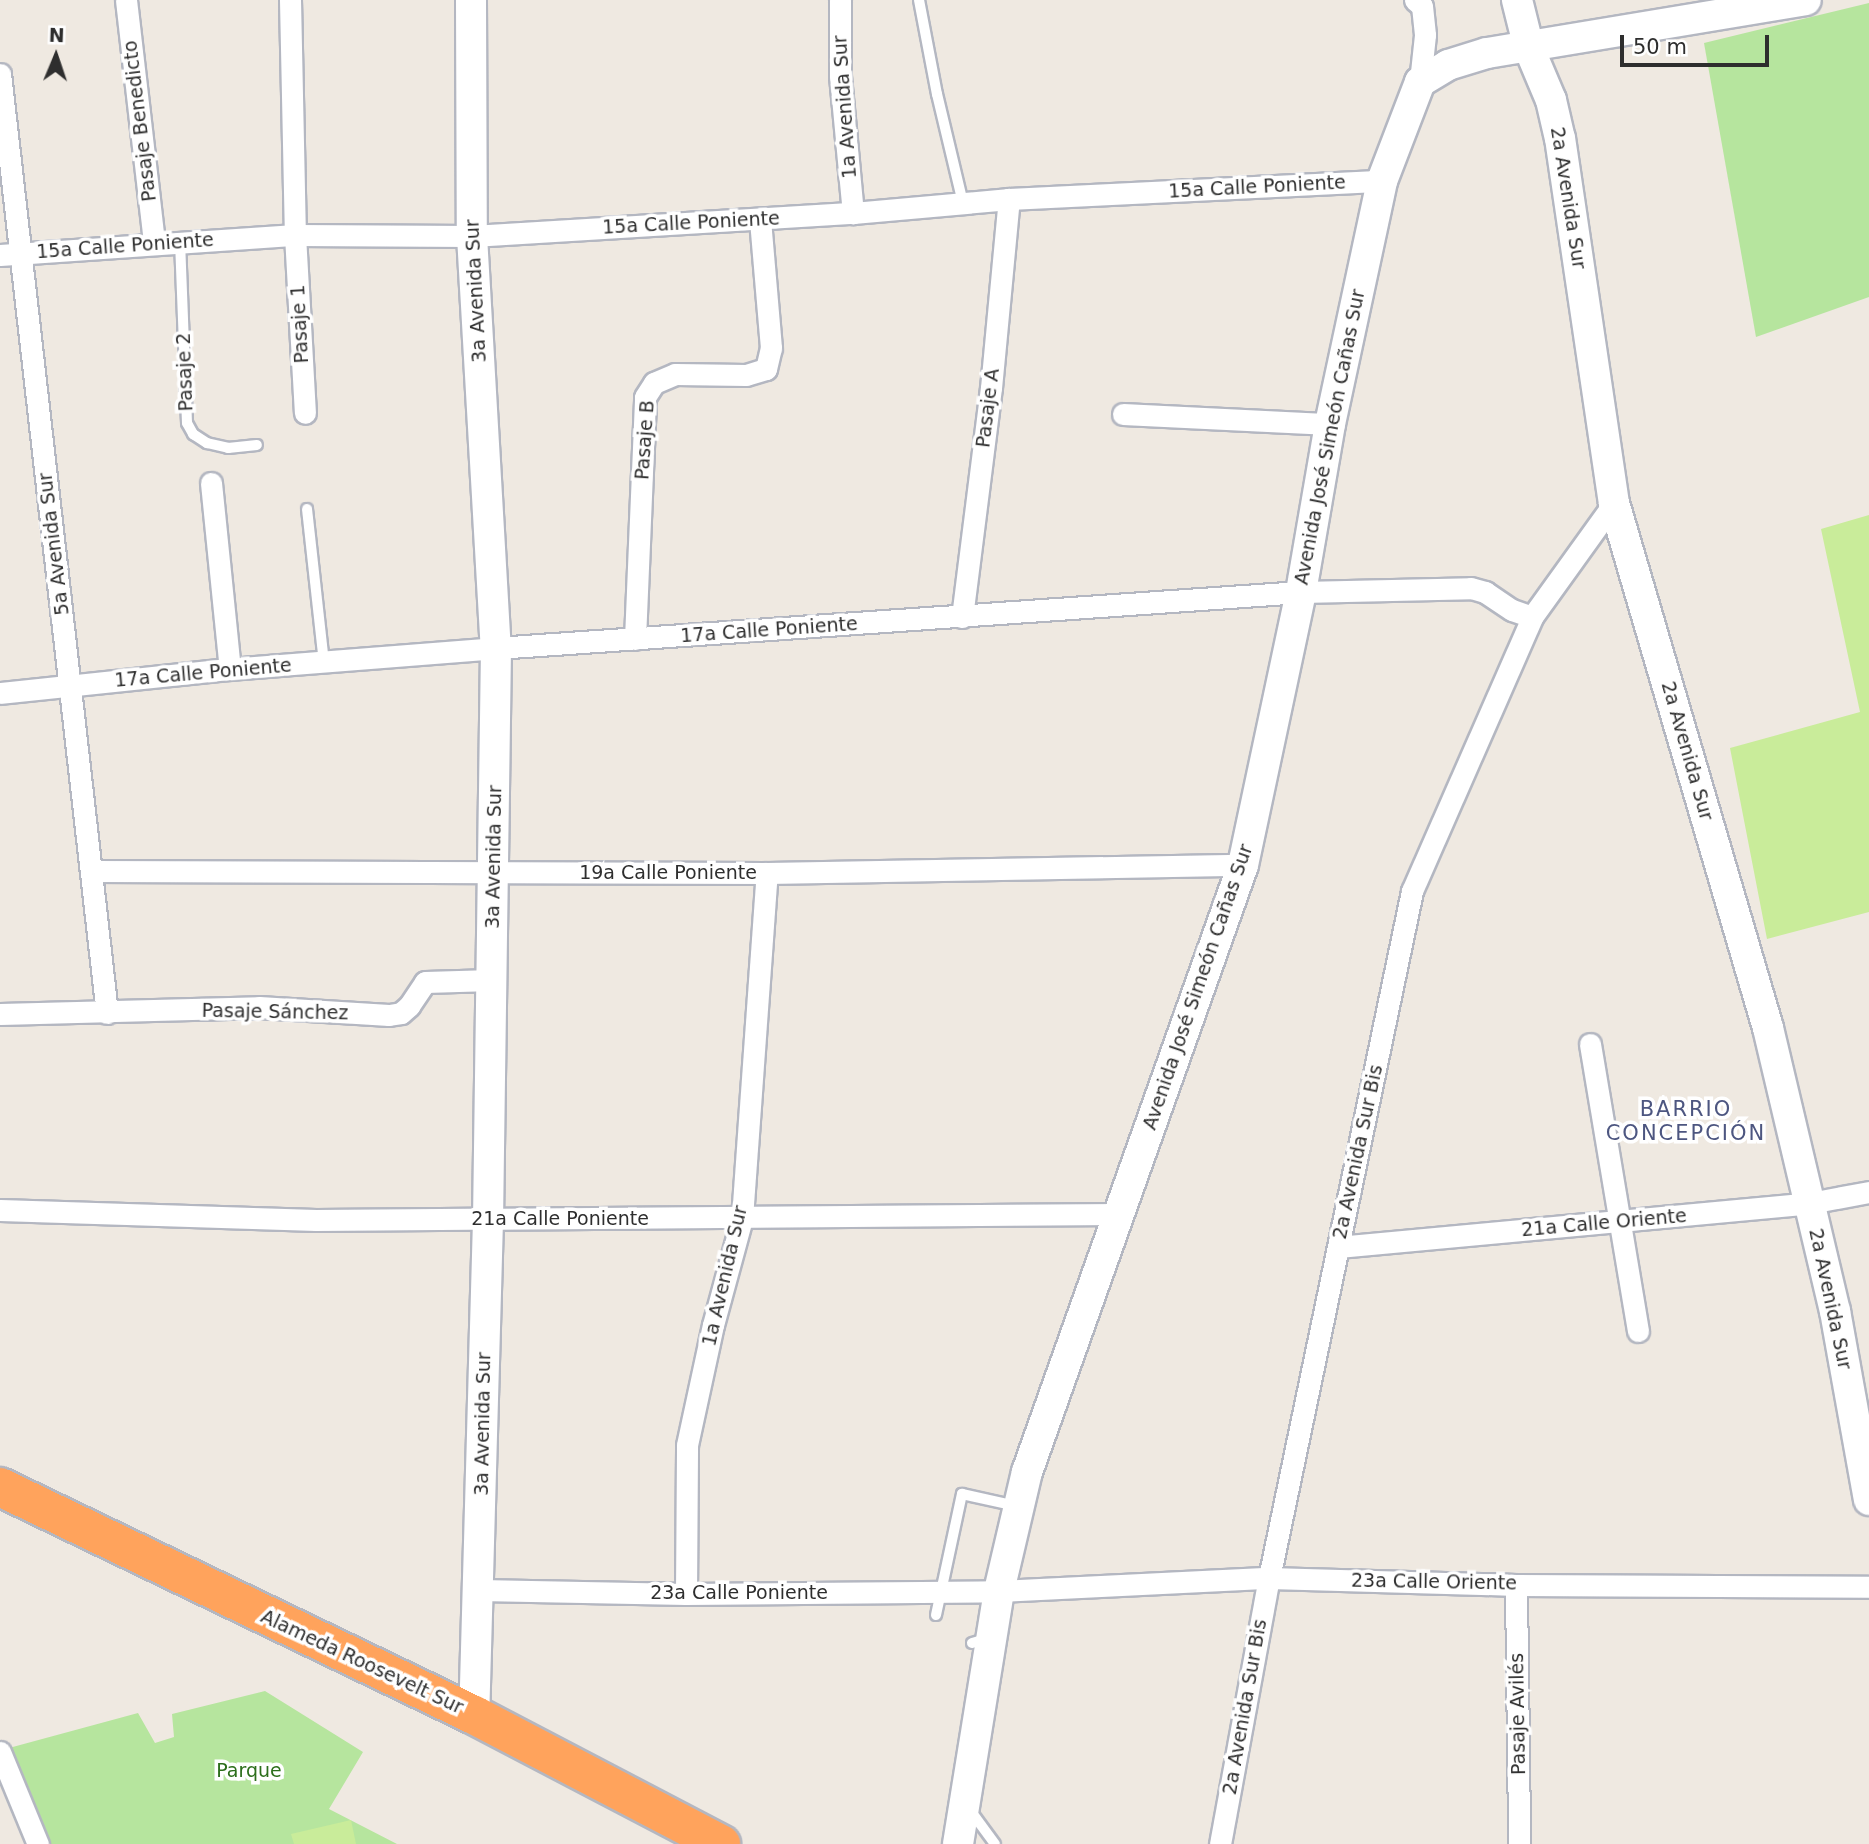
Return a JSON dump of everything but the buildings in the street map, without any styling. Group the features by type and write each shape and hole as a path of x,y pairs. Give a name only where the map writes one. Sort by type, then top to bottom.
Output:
{"highway":[{"name":"Alameda Roosevelt Sur","path":"0,1487 474,1715 721,1844"}],"street":[{"name":"Pasaje Benedicto","path":"126,0 154,242"},
{"name":"Pasaje 1","path":"290,0 295,235 304,413"},
{"name":"3a Avenida Sur","path":"471,0 472,236 496,648 488,1220 474,1715"},
{"name":"1a Avenida Sur","path":"840,0 840,76 853,213"},
{"name":"Avenida José Simeón Cañas Sur","path":"958,1844 966,1805 982,1640 999,1591 1027,1472 1243,865 1301,592 1330,424 1382,181 1420,82 1425,35 1422,6 1415,0"},
{"name":"2a Avenida Sur","path":"1517,0 1529,48 1551,100 1560,138 1615,503 1768,1028 1835,1311 1869,1500"},
{"path":"1420,82 1461,61 1487,53 1529,48 1672,12 1806,0"},
{"name":"5a Avenida Sur","path":"0,74 10,254 71,685 107,1013"},
{"name":"15a Calle Poniente","path":"10,254 154,242 295,235 472,236 853,213 1009,199 1382,181"},
{"name":"Pasaje A","path":"962,617 991,388 1009,199"},
{"name":"Pasaje B","path":"635,639 645,397 654,383 675,374 746,375 766,369 771,348 760,219"},
{"path":"1123,414 1330,424"},
{"path":"211,483 230,669"},
{"name":"2a Avenida Sur Bis","path":"1220,1844 1269,1578 1412,891 1532,617 1615,503"},
{"name":"17a Calle Poniente","path":"0,693 230,669 496,648 1301,592 1471,589 1485,592 1512,610 1532,617"},
{"name":"19a Calle Poniente","path":"93,871 767,873 1243,865"},
{"name":"1a Avenida Sur","path":"686,1594 687,1445 713,1325 742,1218 767,873"},
{"name":"Pasaje Sánchez","path":"0,1014 259,1007 388,1014 401,1013 425,982 492,980"},
{"path":"1590,1044 1638,1331"},
{"name":"21a Calle Oriente","path":"1338,1247 1810,1203 1869,1192"},
{"name":"21a Calle Poniente","path":"0,1210 316,1220 1120,1214"},
{"name":"23a Calle Oriente","path":"999,1591 1269,1578 1516,1585 1869,1587"},
{"name":"Pasaje Avilés","path":"1516,1585 1520,1844"},
{"name":"23a Calle Poniente","path":"479,1590 686,1594 999,1591"},
{"path":"0,1752 38,1844"}],"lane":[{"path":"919,0 937,94 963,203"},
{"name":"Pasaje 2","path":"180,241 187,423 193,433 207,443 228,448 257,445"},
{"path":"307,509 324,662"},
{"path":"936,1615 962,1494 1019,1506"},
{"path":"966,1805 996,1844"}],"green space":[{"path":"1869,3 1869,297 1756,337 1704,43"},
{"path":"1869,515 1869,912 1767,939 1730,748 1860,712 1821,529"},
{"name":"Parque","path":"265,1691 363,1752 329,1809 397,1844 43,1844 9,1748 138,1713 155,1743 174,1737 172,1714"},
{"path":"351,1820 356,1844 294,1844 291,1834"}],"district":[{"name":"BARRIO CONCEPCIÓN","path":"1686,1121"}]}
